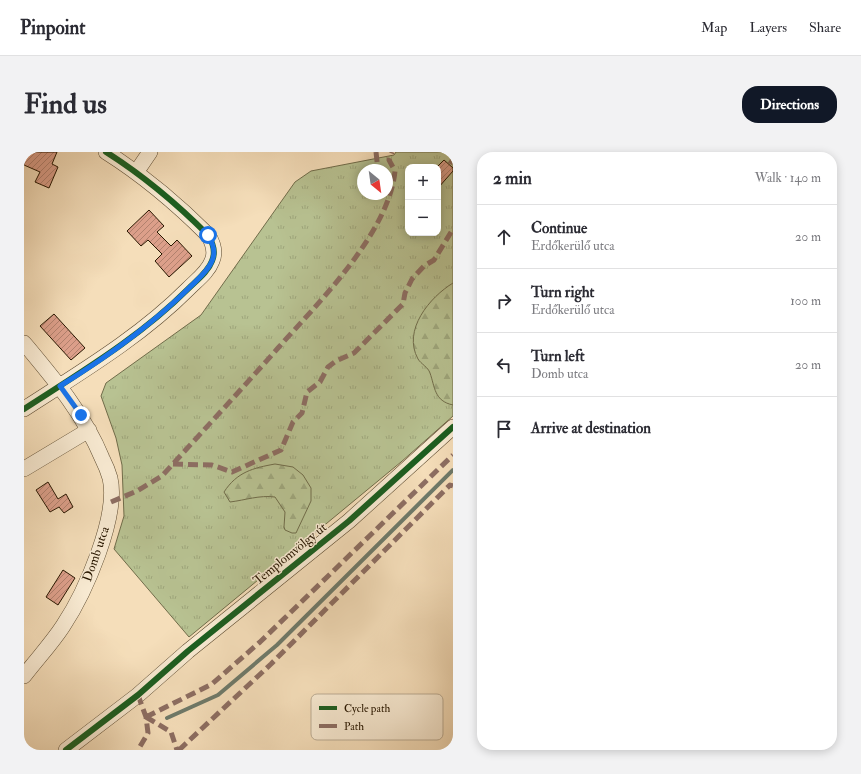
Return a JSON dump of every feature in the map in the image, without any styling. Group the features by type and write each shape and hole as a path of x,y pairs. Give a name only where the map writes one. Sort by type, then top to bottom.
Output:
{"street":[{"path":"24,408 113,351 143,329 181,296 209,268 213,260 213,246 208,235 188,215 137,171 106,152"},
{"path":"137,171 150,152"},
{"name":"Domb utca","path":"24,343 60,386 89,430 110,478 111,502 102,542 83,591 63,626 24,676"},
{"name":"Templomvölgy út","path":"66,750 138,695 194,646 349,521 453,428"},
{"path":"24,469 89,430"}],"green space":[{"path":"396,152 453,152 453,416 401,462 189,637 114,549 124,516 122,465 116,438 101,396 106,383 201,315 295,182 311,171 394,155"},
{"path":"453,283 453,405 442,400 436,393 429,371 418,359 414,348 413,337 421,315 444,289"},
{"path":"275,464 293,467 303,475 311,488 311,501 296,533 285,530 285,512 275,497 258,497 230,502 224,492 240,475 253,469"}],"building":[{"path":"24,152 57,152 52,164 58,167 49,188 35,182 40,172 24,165"},
{"path":"444,160 453,168 453,171 441,185 441,164"},
{"path":"149,210 164,226 157,232 171,246 177,240 192,256 169,277 155,261 162,254 148,240 141,246 127,231"},
{"path":"54,314 85,348 71,360 40,326"},
{"path":"48,482 58,499 66,494 73,507 64,513 59,507 50,512 36,490"},
{"path":"63,570 75,578 58,605 46,597"}],"waterway":[{"path":"167,718 218,695 277,645 453,470"}],"marked path":[{"path":"376,152 377,164"},
{"path":"111,502 137,491 162,476 331,289 366,242 380,218 390,195 395,171 389,160 392,152"},
{"path":"450,164 453,159"},
{"path":"173,464 212,465 232,472 281,450 293,422 302,413 307,392 320,382 328,367 336,361 354,353 403,304 405,293 412,279 424,266 434,260 453,229"},
{"path":"146,717 212,684 260,642 453,455"},
{"path":"179,750 271,664 450,485 453,486"},
{"path":"138,695 146,717 148,733 138,750"},
{"path":"146,717 171,732 177,750"}],"cycle path":[{"path":"24,409 109,353 150,323 202,276 208,269 213,258 213,248 208,235 160,191 106,152"},
{"path":"66,750 138,695 188,651 349,521 453,427"}],"route":[{"path":"81,415 60,386 143,329 181,296 209,268 213,260 214,253 211,240 208,235"}]}
